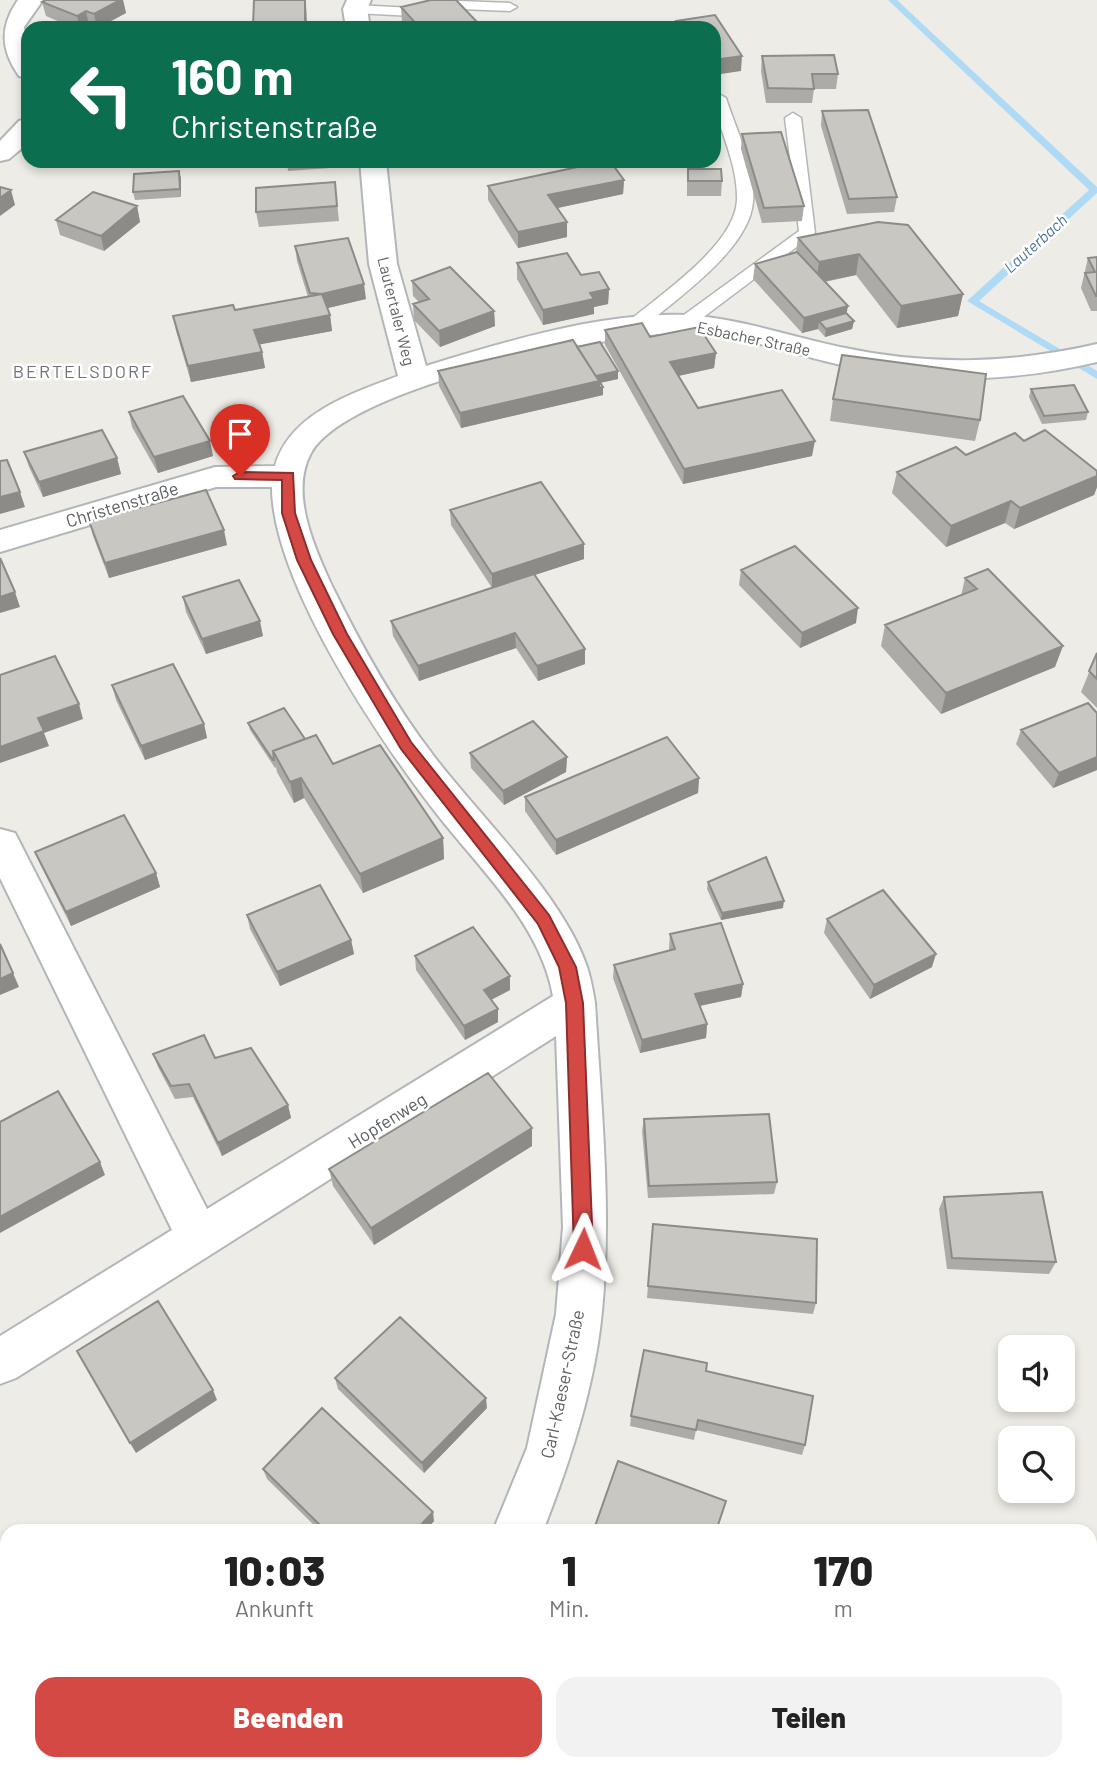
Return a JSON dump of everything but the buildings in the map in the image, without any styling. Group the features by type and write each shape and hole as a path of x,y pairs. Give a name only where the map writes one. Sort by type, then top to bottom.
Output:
{"street":[{"path":"21,58 10,38 14,16 32,0"},
{"path":"0,153 21,135"},
{"name":"Lautertaler Weg","path":"374,168 383,264 414,378"},
{"name":"Esbacher Straße","path":"414,378 599,330 635,324 683,324 724,328 845,357 916,370 961,373 1044,367 1097,353"},
{"path":"288,476 301,443 338,412 414,378"},
{"name":"Christenstraße","path":"0,541 215,477 288,476"},
{"name":"Carl-Kaeser-Straße","path":"288,476 288,513 304,560 340,634 406,746 544,920 568,967 575,1003 585,1227 579,1314 551,1448 521,1524"},
{"path":"2,843 199,1238"},
{"name":"Hopfenweg","path":"0,1362 575,1003"}],"lane":[{"path":"351,9 413,12 460,5 510,7"},
{"path":"635,324 705,265 732,235 745,204 721,106"},
{"path":"683,324 807,233 793,118"}],"waterway":[{"name":"Lauterbach","path":"892,0 1095,190 972,301 1097,376"}],"district":[{"name":"BERTELSDORF","path":"83,371"}],"route":[{"path":"240,476 288,476 288,513 304,560 340,634 406,746 544,920 568,967 575,1003 585,1227 583,1249"}]}
